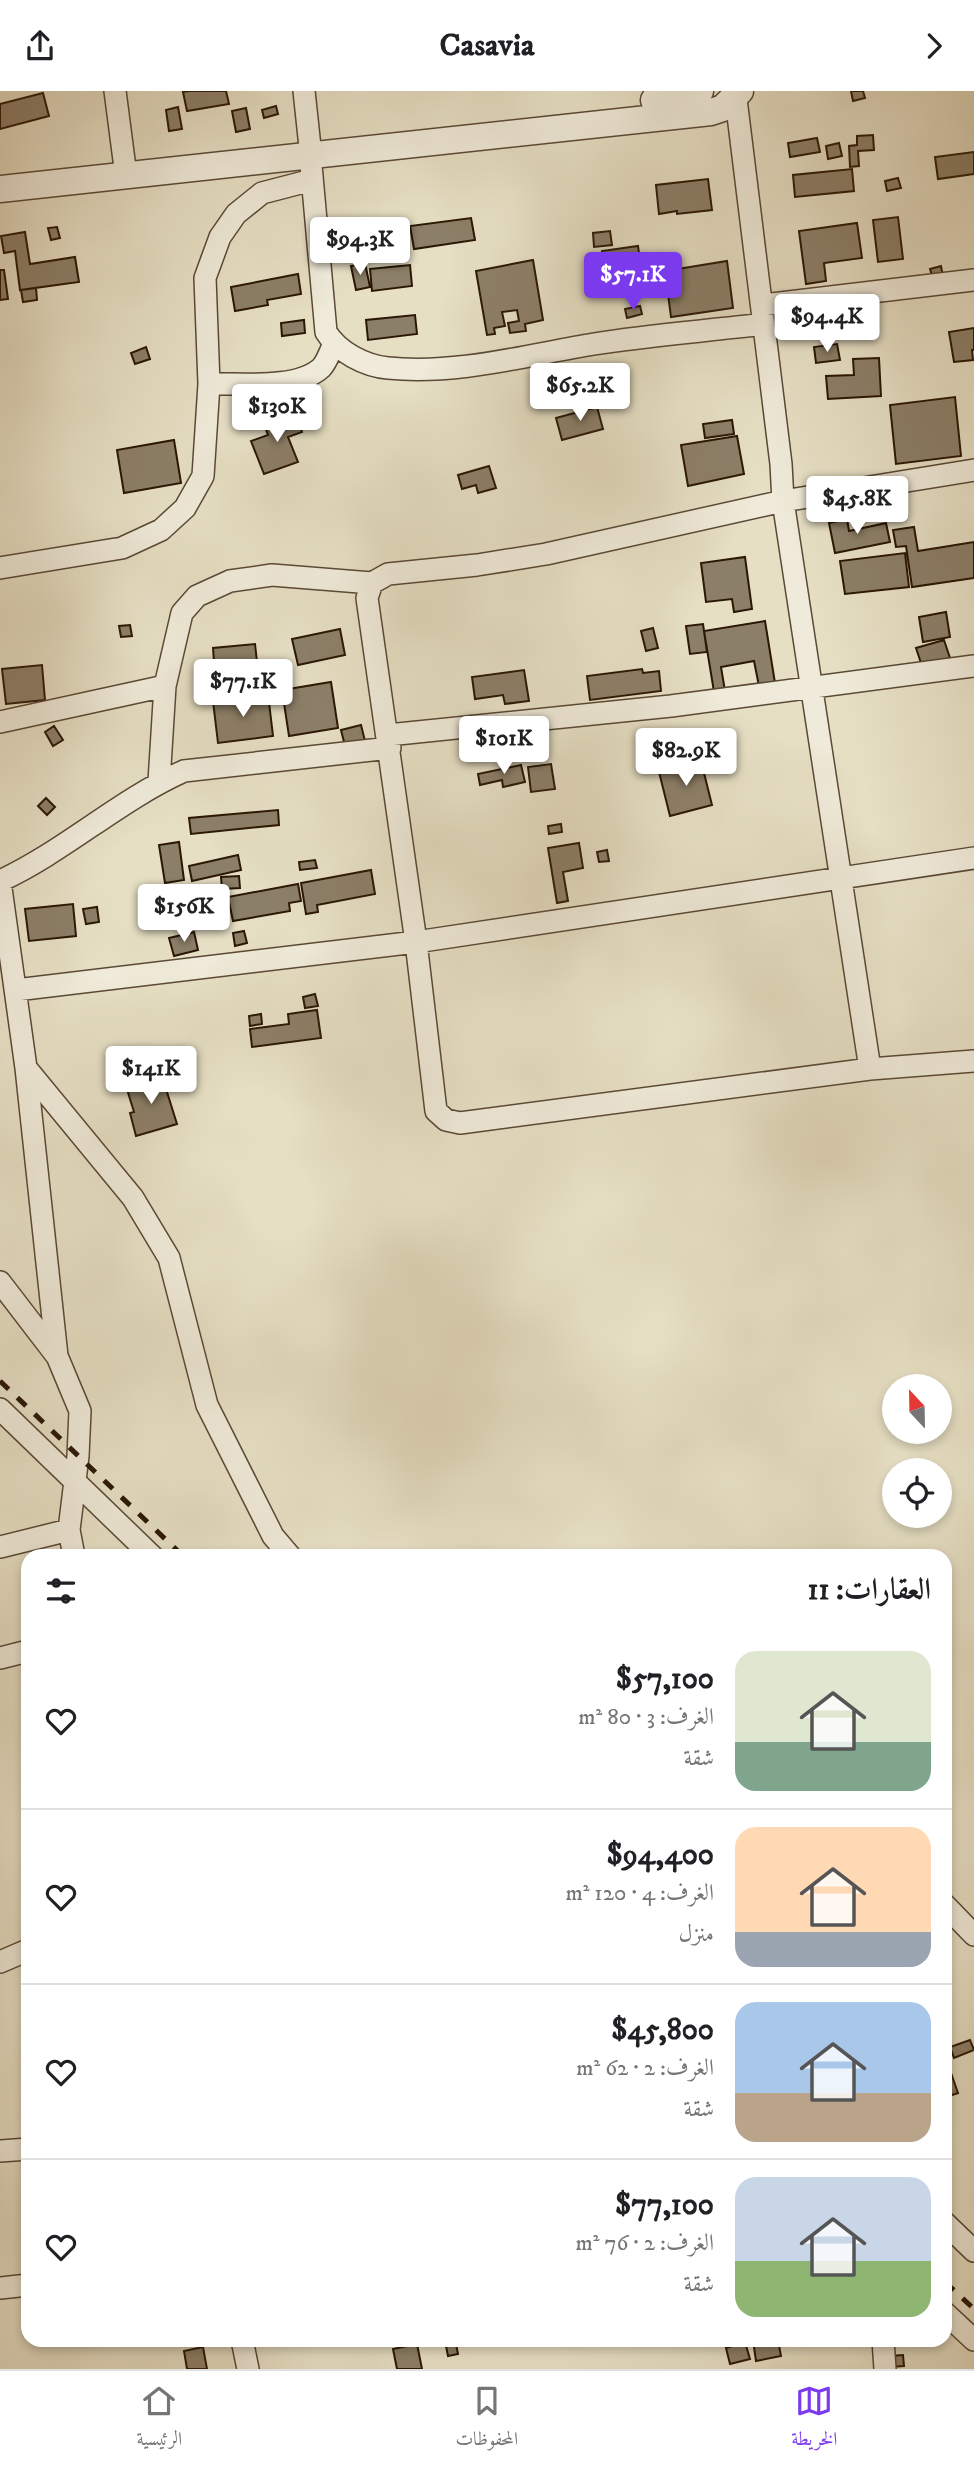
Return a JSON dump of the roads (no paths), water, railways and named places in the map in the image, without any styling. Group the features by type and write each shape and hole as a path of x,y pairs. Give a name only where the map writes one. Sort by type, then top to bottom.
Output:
{"street":[{"path":"116,91 125,168"},
{"path":"304,91 326,332 334,344 357,359 385,368 436,370 974,280"},
{"path":"0,171 311,160 688,96 700,91"},
{"path":"0,189 311,160 711,112 723,108 737,93"},
{"path":"737,93 781,464 783,501 870,1069"},
{"path":"0,568 122,548 161,530 185,508 203,476 209,384 205,278 220,237 236,214 311,160"},
{"path":"209,384 282,383 309,375 323,366 334,344"},
{"path":"159,782 164,686 182,613 197,596 230,581 272,575 372,583 388,573 477,565 546,554 783,501 974,470"},
{"path":"372,583 367,598 369,615 389,741 436,1111 446,1120 460,1123 870,1069 974,1062"},
{"path":"57,1356 26,1068 0,881 26,869 159,782 184,771 389,741 974,666"},
{"path":"0,722 164,686"},
{"path":"16,991 416,942 974,858"},
{"path":"26,1068 133,1198 169,1258 208,1405 273,1535 284,1549"},
{"path":"0,1282 57,1356 80,1411 69,1530 73,1549"},
{"path":"0,1409 145,1549"},
{"path":"0,1547 69,1530"},
{"path":"0,1658 21,1653"},
{"path":"952,1912 974,1935"},
{"path":"0,1962 21,1953"},
{"path":"0,2151 21,2150"},
{"path":"952,2230 974,2251"},
{"path":"0,2288 21,2286"},
{"path":"952,2320 974,2340"},
{"path":"243,2347 248,2369"},
{"path":"883,2347 885,2369"}],"railway":[{"path":"0,1381 176,1549"},
{"path":"952,2289 974,2309"}]}
